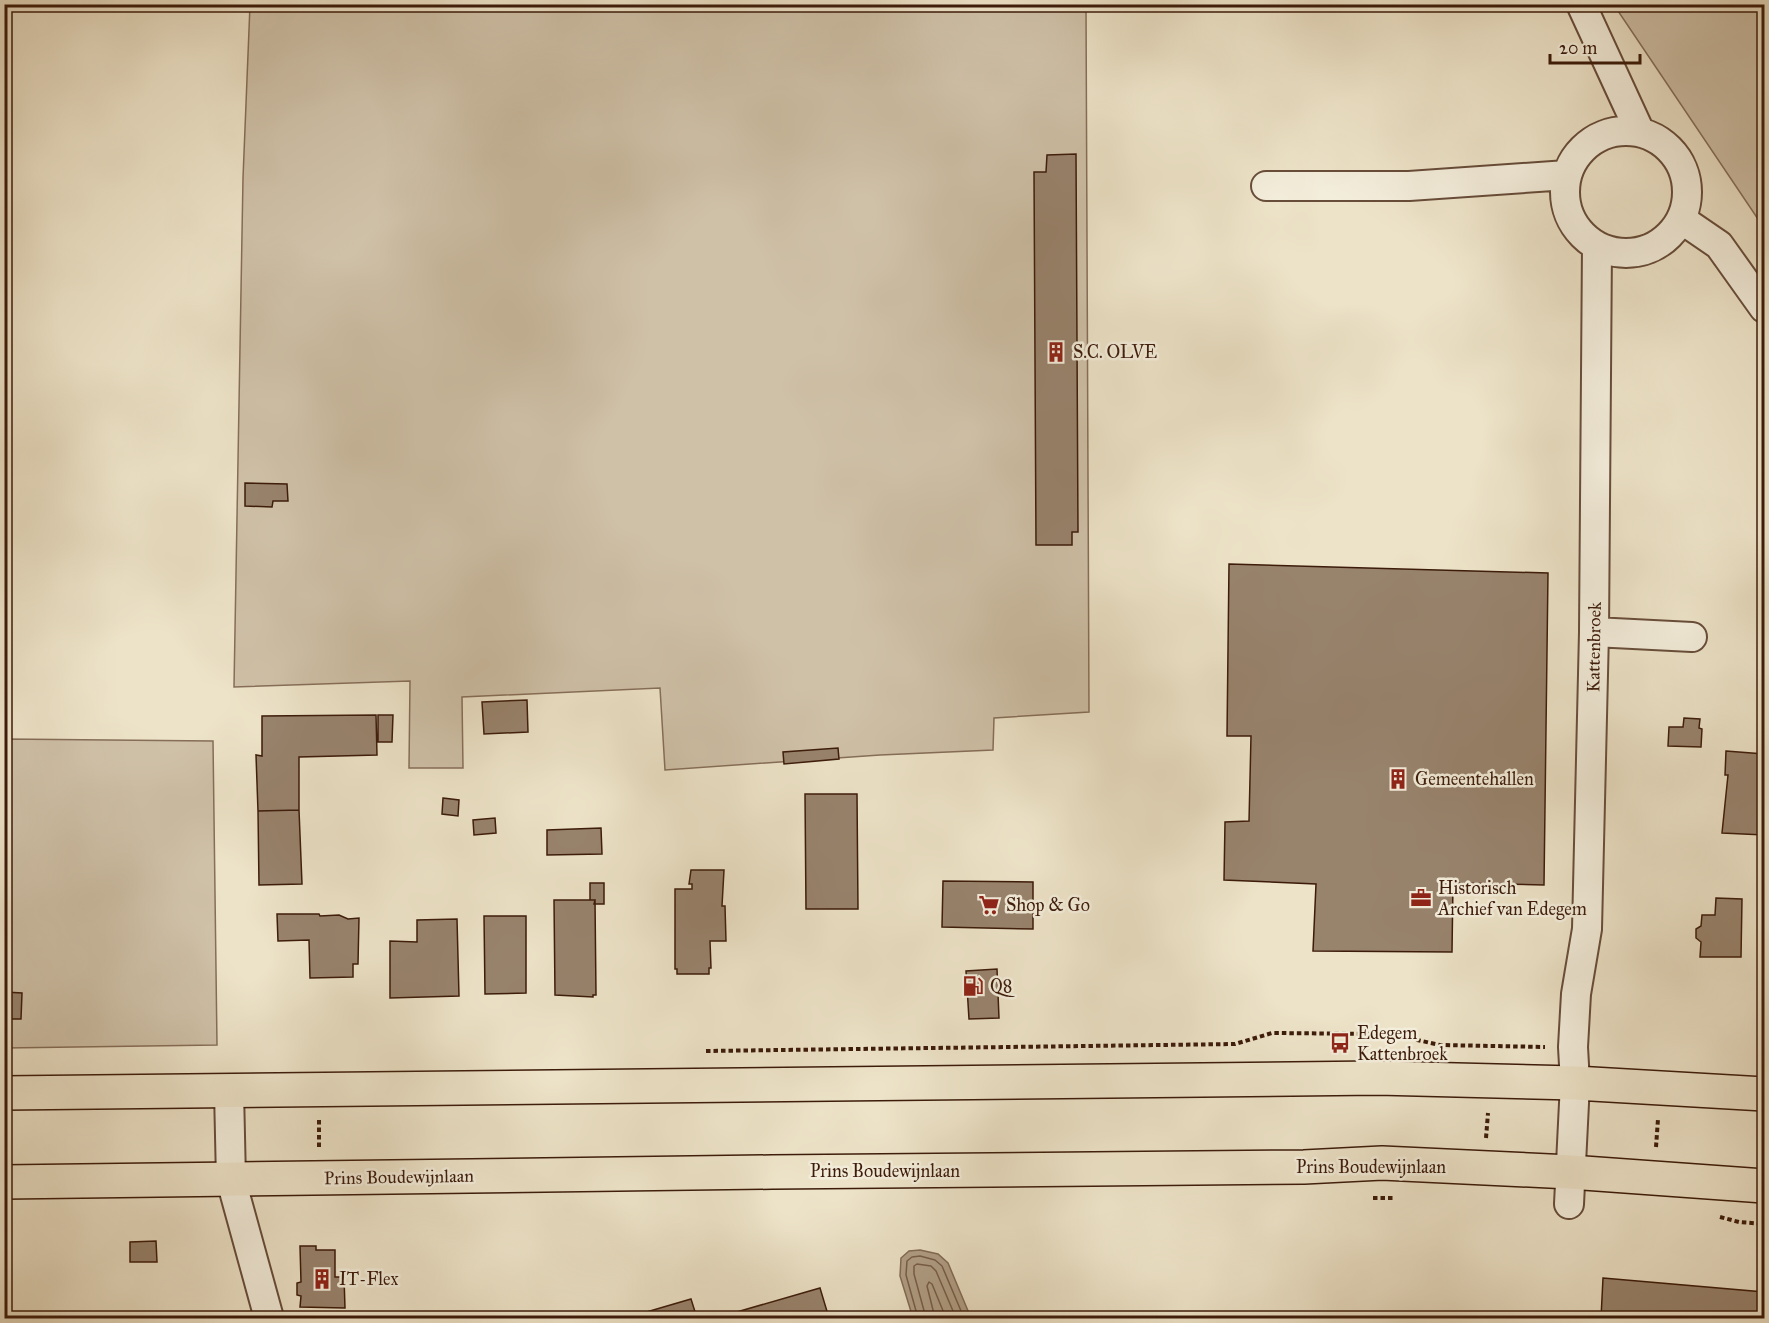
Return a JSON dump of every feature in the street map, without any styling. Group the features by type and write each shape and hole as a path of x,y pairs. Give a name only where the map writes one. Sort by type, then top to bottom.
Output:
{"main road":[{"path":"4,1094 1378,1078 1575,1083 1764,1094"},
{"name":"Prins Boudewijnlaan","path":"4,1182 1304,1167 1383,1163 1654,1177 1764,1186"}],"street":[{"path":"1581,4 1640,132"},
{"path":"1629,130 1640,132 1666,145 1678,160 1686,179 1687,199 1682,219 1670,235 1653,247 1634,253 1614,252 1598,246 1579,232 1569,214 1564,195 1568,175 1576,156 1590,142 1608,133 1629,130"},
{"path":"1266,186 1409,186 1568,175"},
{"path":"1682,219 1719,245 1764,308"},
{"name":"Kattenbroek","path":"1569,1204 1575,1083 1573,1047 1576,994 1587,929 1594,633 1598,246"},
{"path":"1594,633 1692,637"},
{"path":"229,1091 231,1180 269,1318"}],"path":[{"path":"699,1051 1235,1044 1272,1034 1390,1034 1440,1045 1573,1047"},
{"path":"1484,1168 1490,1080"},
{"path":"1654,1177 1660,1087"},
{"path":"319,1089 320,1179"}],"shaded area":[{"path":"250,5 1086,5 1089,712 994,718 993,750 880,755 665,770 660,688 462,697 463,768 409,768 410,681 234,687 243,178"},
{"path":"1614,5 1764,5 1764,228"},
{"path":"4,739 213,741 217,1045 5,1048"}],"water":[{"path":"920,1250 938,1254 948,1263 971,1318 913,1318 900,1276 901,1258 909,1251"}],"building":[{"name":"S.C. OLVE","path":"1076,154 1078,532 1072,532 1072,545 1036,545 1034,172 1046,172 1047,155"},
{"path":"245,483 287,484 288,501 273,501 272,507 245,506"},
{"name":"Gemeentehallen","path":"1229,564 1548,573 1544,885 1453,883 1452,952 1313,951 1316,884 1224,880 1225,822 1249,821 1251,736 1227,736"},
{"path":"527,700 528,732 484,734 482,702"},
{"path":"376,715 377,755 299,757 299,810 258,811 256,755 262,756 262,716"},
{"path":"378,715 393,715 392,742 378,742"},
{"path":"1684,718 1700,719 1701,747 1668,746 1669,727 1683,727"},
{"path":"838,748 839,759 784,764 783,752"},
{"path":"1726,751 1764,754 1764,835 1722,833 1728,775 1725,775"},
{"path":"805,794 857,794 858,909 806,909"},
{"path":"443,798 459,800 458,816 442,814"},
{"path":"299,810 302,884 259,885 258,811"},
{"path":"495,818 496,833 474,835 473,820"},
{"path":"601,828 602,854 547,855 547,830"},
{"path":"691,870 724,870 722,906 725,906 726,941 710,941 711,968 709,968 709,974 677,974 677,969 675,969 675,889 692,889 692,884 689,884"},
{"path":"943,881 1033,882 1033,929 942,927"},
{"path":"590,883 604,883 604,904 594,904 595,900 590,900"},
{"path":"1716,898 1742,899 1741,957 1700,957 1701,942 1696,938 1696,929 1701,926 1702,915 1715,915"},
{"path":"554,900 595,900 596,995 593,997 555,995"},
{"path":"277,914 319,914 320,916 339,915 348,919 359,918 358,964 353,964 353,977 310,978 309,940 278,941"},
{"path":"484,916 526,916 526,993 485,994"},
{"path":"457,919 459,996 390,998 390,941 417,942 417,920"},
{"path":"997,969 999,1018 969,1019 966,971"},
{"path":"4,992 22,993 21,1019 4,1019"},
{"path":"156,1241 157,1262 130,1262 130,1242"},
{"name":"IT-Flex","path":"300,1246 316,1246 316,1250 335,1250 335,1277 344,1277 345,1308 300,1307 301,1296 297,1295 297,1283 301,1282"},
{"path":"1603,1278 1764,1292 1764,1318 1601,1318"},
{"path":"820,1288 829,1318 716,1318"},
{"path":"691,1299 697,1318 645,1318 643,1313"},
{"path":"1384,1312 1385,1318 1362,1318"}],"place":[{"name":"S.C. OLVE","path":"1056,352"},
{"name":"Gemeentehallen","path":"1398,779"},
{"name":"Historisch Archief van Edegem","path":"1421,898"},
{"name":"Shop & Go","path":"989,905"},
{"name":"Q8","path":"973,986"},
{"name":"Edegem Kattenbroek","path":"1340,1043"},
{"name":"IT-Flex","path":"322,1279"}]}
